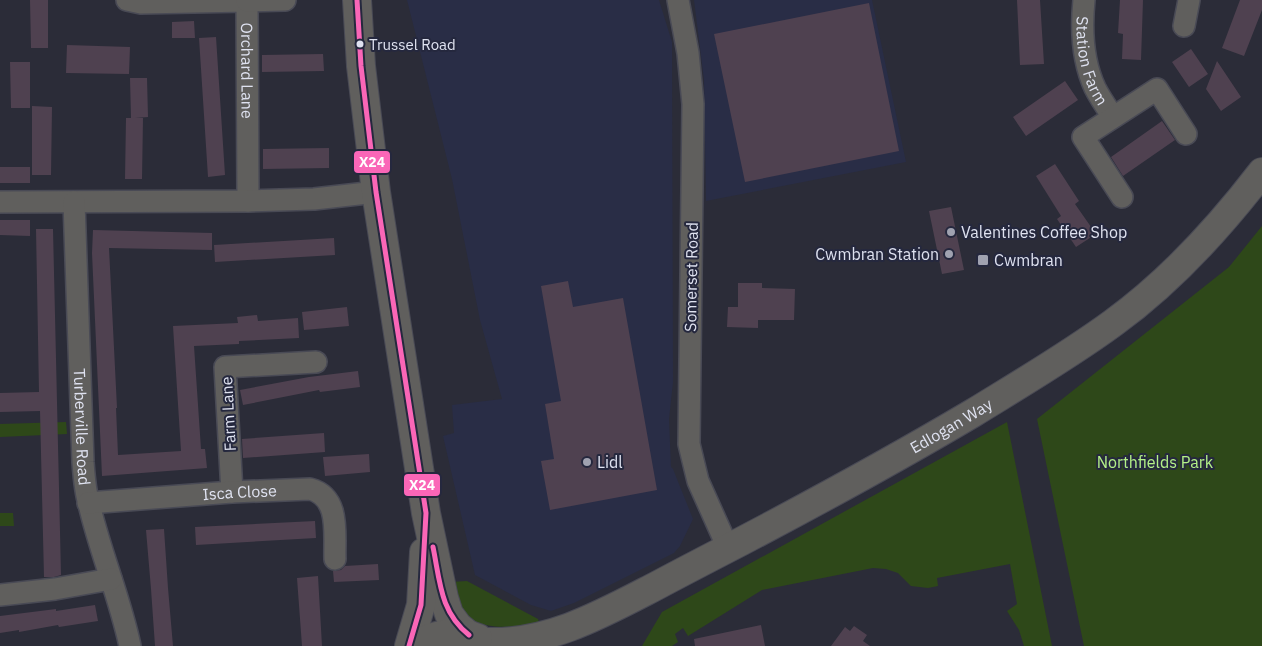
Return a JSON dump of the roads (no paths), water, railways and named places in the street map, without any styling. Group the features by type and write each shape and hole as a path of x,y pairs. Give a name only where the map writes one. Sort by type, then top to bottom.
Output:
{"street":[{"name":"Orchard Lane","path":"127,0 141,3 247,1 248,202"},
{"path":"247,1 285,0"},
{"path":"357,0 361,66 376,192 426,513 449,614 458,626 482,641"},
{"name":"Somerset Road","path":"678,0 688,53 693,104 689,444 698,481 728,548"},
{"name":"Station Farm","path":"1084,0 1082,38 1087,67 1096,89 1113,118"},
{"path":"1184,26 1189,0"},
{"name":"Station Farm","path":"1122,197 1083,137 1158,89 1186,134"},
{"name":"Edlogan Way","path":"416,646 424,640 440,635 507,643 531,640 596,618 896,457 1026,382 1106,327 1179,268 1236,206 1262,172"},
{"path":"0,202 248,202 314,199 376,192"},
{"name":"Turberville Road","path":"74,202 83,462 88,504 130,646"},
{"name":"Farm Lane","path":"232,492 225,367 316,362"},
{"name":"Isca Close","path":"88,504 232,492 310,489 322,494 330,503 335,560"},
{"path":"410,646 421,605 426,513"},
{"path":"0,595 46,590 111,579"},
{"name":"Edlogan Way","path":"562,646 596,618"}],"place":[{"name":"Trussel Road","path":"360,44"},
{"name":"Valentines Coffee Shop","path":"951,232"},
{"name":"Cwmbran Station","path":"949,254"},
{"name":"Cwmbran","path":"983,260"},
{"name":"Lidl","path":"587,462"}],"park label":[{"name":"Northfields Park","path":"1155,462"}]}
